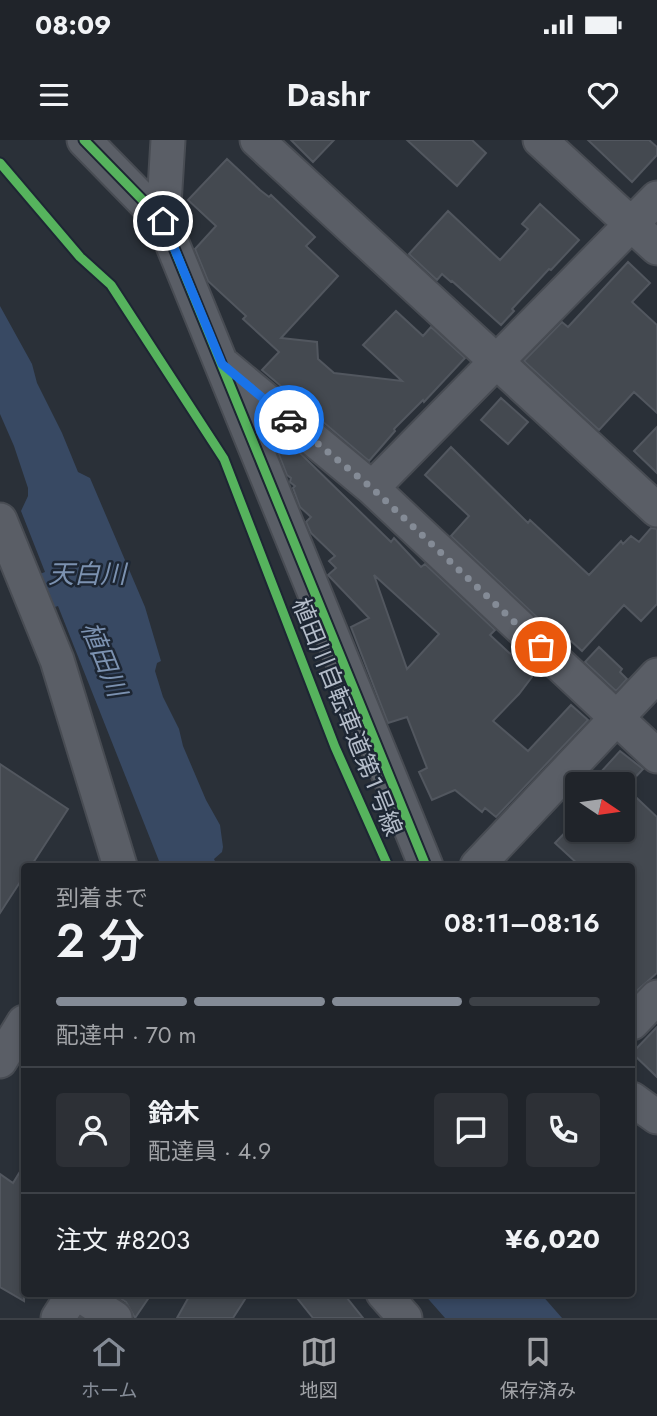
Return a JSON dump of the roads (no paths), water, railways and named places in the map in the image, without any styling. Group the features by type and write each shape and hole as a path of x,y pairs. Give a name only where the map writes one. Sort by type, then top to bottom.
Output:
{"street":[{"path":"84,140 163,221 425,863"},
{"path":"163,221 168,140"},
{"path":"257,140 657,510"},
{"path":"540,140 657,248"},
{"path":"372,488 657,198"},
{"path":"222,364 372,488 657,756"},
{"path":"0,520 57,660 119,863"},
{"path":"480,863 657,675"},
{"path":"635,1020 657,997"},
{"path":"0,1061 21,1027"},
{"path":"635,1101 657,1116"},
{"path":"58,1318 73,1297"},
{"path":"82,1297 115,1318"},
{"path":"387,1297 405,1318"}],"water":[{"name":"天白川","path":"0,306 32,364 37,383 78,472 90,478 145,607 161,661 157,663 155,671 163,697 179,729 183,746 206,800 220,825 223,847 222,852 214,859 216,863 160,863 58,606 42,611 29,578 45,572 21,511 28,496 28,488 0,414"},
{"path":"427,1297 544,1297 562,1318 445,1318"}],"water label":[{"name":"植田川","path":"104,659"}]}
